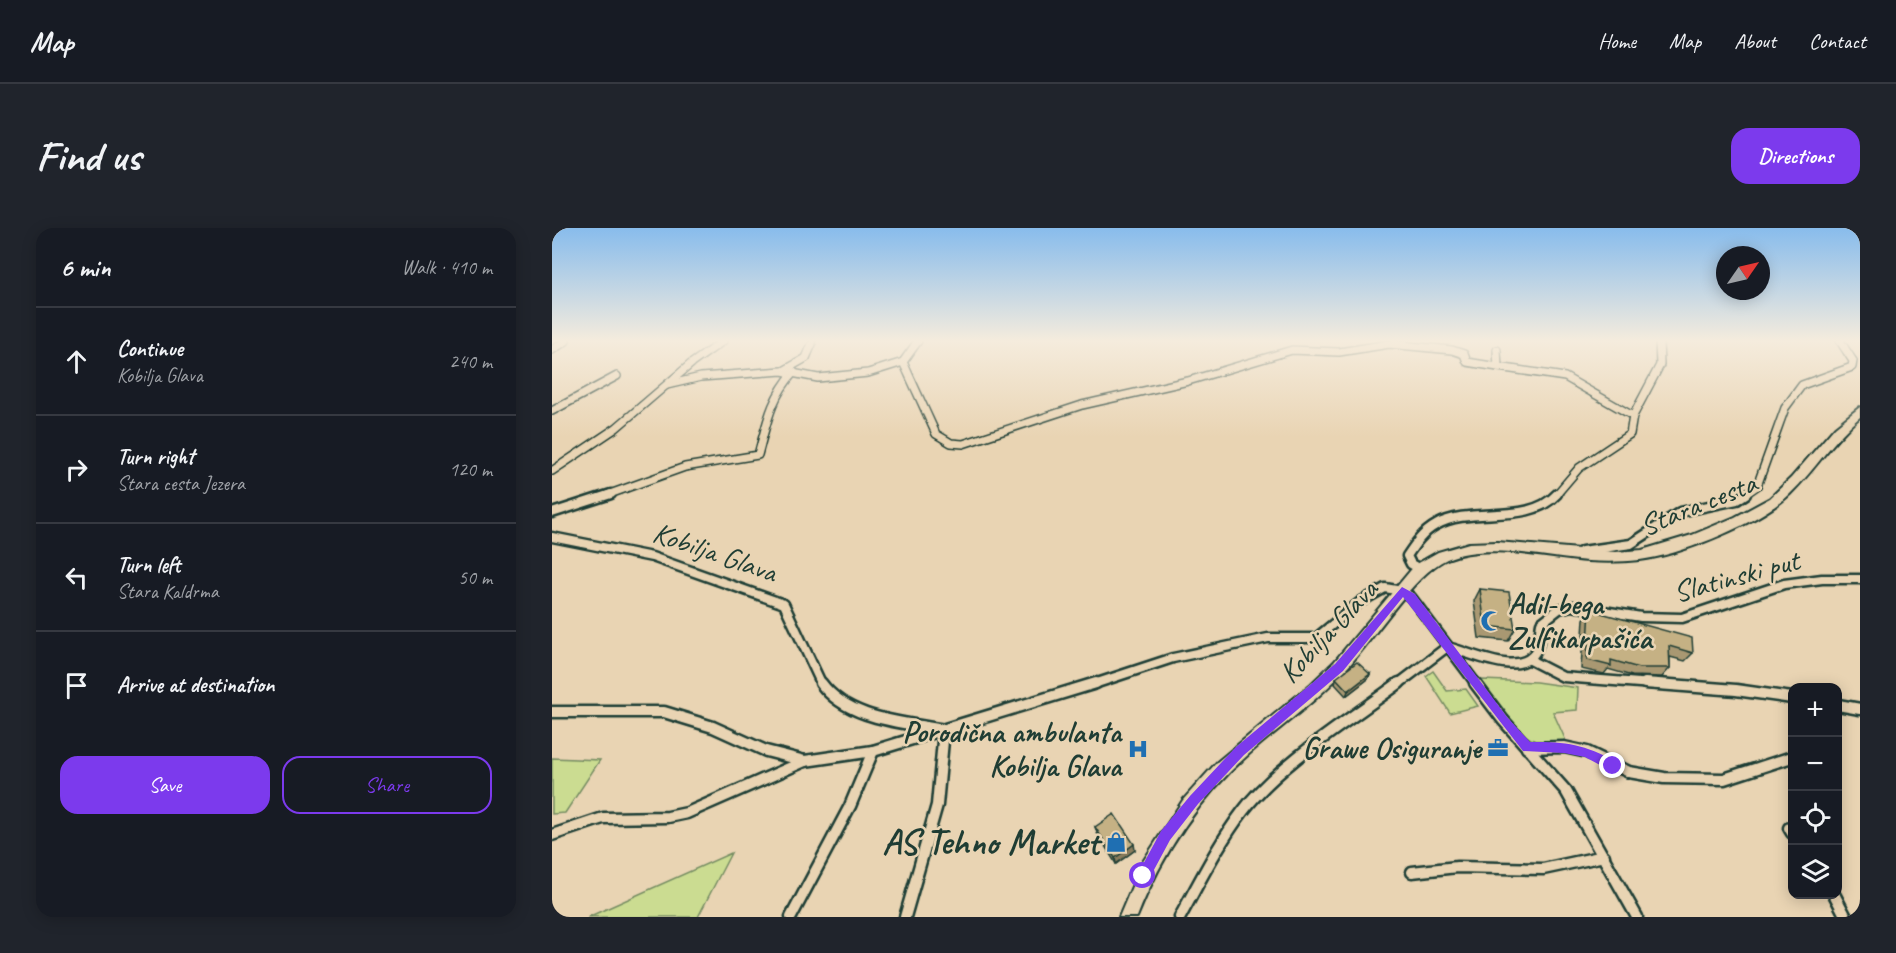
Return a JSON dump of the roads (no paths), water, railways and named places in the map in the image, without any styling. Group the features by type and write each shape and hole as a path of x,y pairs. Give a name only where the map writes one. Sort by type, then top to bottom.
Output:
{"main road":[{"name":"Stara cesta","path":"1402,591 1420,569 1432,559 1470,548 1509,548 1601,558 1642,555 1739,521 1764,509 1786,492 1828,439 1860,411"},
{"name":"Kobilja Glava","path":"1128,917 1143,876 1165,836 1194,800 1240,751 1339,667 1402,591"}],"street":[{"path":"552,471 616,428 683,373"},
{"path":"668,385 701,377 765,373"},
{"name":"Kobilja Glava","path":"552,513 639,485 685,467 758,455 771,406 779,389 793,373"},
{"path":"799,373 818,378 870,373"},
{"path":"908,373 936,434 946,443 957,445 968,444 1082,405 1214,373"},
{"path":"1549,373 1565,377 1633,416"},
{"path":"1420,569 1411,564 1407,556 1416,540 1435,524 1456,517 1525,509 1556,497 1574,472 1630,434 1633,416 1656,373"},
{"name":"Stara cesta","path":"1554,554 1631,544 1680,512 1737,500 1748,494 1757,486 1785,408 1802,385 1835,373"},
{"path":"552,411 617,376"},
{"name":"Kobilja Glava","path":"552,537 652,557 784,604 825,690 862,712 944,730"},
{"name":"Slatinski put","path":"1530,660 1536,651 1541,623 1559,609 1572,606 1659,619 1681,618 1701,614 1761,589 1803,580 1860,579"},
{"name":"Kobilja Glava","path":"552,835 603,818 668,817 687,813 805,761 873,751 1014,710 1173,658 1268,638 1316,638 1326,633 1373,593 1385,588 1402,591"},
{"path":"1402,591 1411,597 1447,647 1527,748 1566,791 1637,917"},
{"path":"1180,917 1222,842 1244,809 1276,775 1447,647 1462,649 1500,663 1520,665 1530,660 1563,676 1736,690 1788,697"},
{"path":"1842,706 1860,709"},
{"name":"Kobilja Glava","path":"552,712 664,712 713,727 766,750 805,761"},
{"path":"905,917 937,806 944,730"},
{"path":"1527,748 1564,747 1587,752 1629,772 1664,778 1724,778 1788,758"},
{"path":"791,917 850,806 873,751"},
{"path":"1412,872 1457,867 1500,870 1543,869 1604,856"},
{"path":"1837,899 1846,917"}],"place":[{"name":"Adil-bega Zulfikarpašića","path":"1491,621"},
{"name":"Grawe Osiguranje","path":"1498,748"},
{"name":"Porodična ambulanta Kobilja Glava","path":"1138,749"},
{"name":"AS Tehno Market","path":"1116,842"}]}
